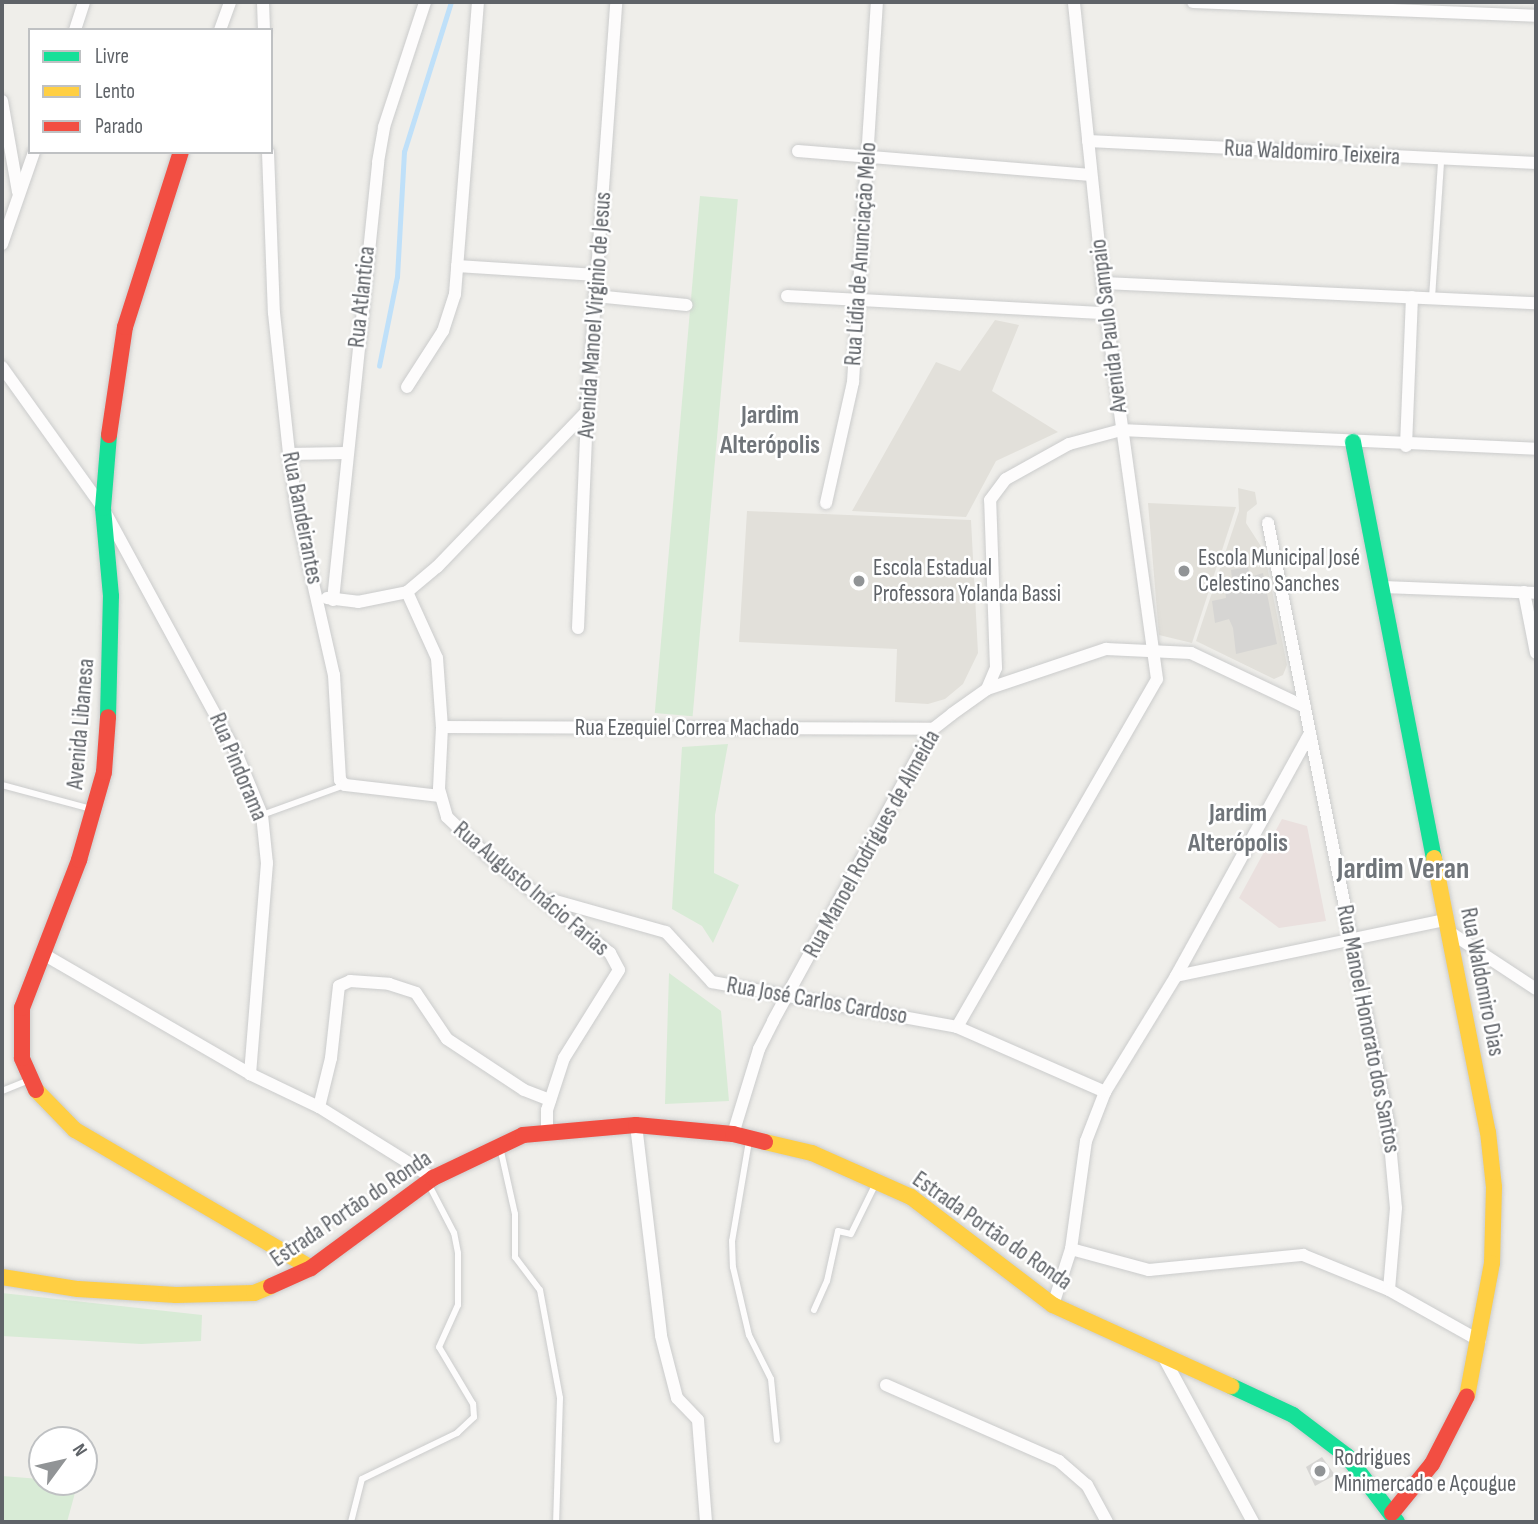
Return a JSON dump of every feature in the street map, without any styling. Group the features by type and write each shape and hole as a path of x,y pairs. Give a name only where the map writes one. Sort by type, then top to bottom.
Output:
{"street":[{"path":"76,28 84,2"},
{"path":"221,28 230,2"},
{"path":"263,2 264,28"},
{"name":"Rua Atlantica","path":"333,600 346,453 384,127 425,2"},
{"path":"407,387 443,331 455,294 478,2"},
{"name":"Avenida Manoel Virginio de Jesus","path":"578,628 587,411 616,2"},
{"name":"Rua Lídia de Anunciação Melo","path":"826,503 847,422 860,297 877,2"},
{"name":"Avenida Paulo Sampaio","path":"957,1027 1157,679 1156,649 1121,430 1106,313 1074,2"},
{"path":"1194,2 1536,16"},
{"path":"2,101 19,196"},
{"name":"Rua Waldomiro Teixeira","path":"1088,141 1441,161 1536,163"},
{"path":"798,151 867,159 1091,175"},
{"path":"2,244 33,154"},
{"name":"Avenida Libanesa","path":"180,154 125,327 117,365 103,508 111,596 111,684 104,772 95,809 46,955 22,1008 19,1034 29,1080 47,1107 75,1130 311,1268"},
{"name":"Rua Bandeirantes","path":"268,154 274,313 289,454 298,517 334,675 340,780 345,785"},
{"path":"457,266 597,275"},
{"path":"1104,283 1536,303"},
{"path":"595,296 687,305"},
{"path":"787,296 860,297 1106,313"},
{"path":"1406,446 1412,297"},
{"name":"Rua Pindorama","path":"2,367 103,508 239,757 262,815 267,863 250,1074"},
{"path":"316,595 333,600 358,602 407,592 437,567 587,411"},
{"path":"987,690 996,668 988,513 995,489 1069,444 1121,430 1406,446 1536,449"},
{"name":"Rua Waldomiro Dias","path":"1353,442 1489,1132 1494,1187 1492,1263 1480,1341 1466,1400 1452,1431 1395,1518"},
{"path":"289,454 346,453"},
{"name":"Rua Manoel Honorato dos Santos","path":"1268,523 1394,1166 1390,1290"},
{"path":"1383,587 1530,592 1536,653"},
{"name":"Rua Augusto Inácio Farias","path":"407,592 437,658 442,727 440,796 447,817 461,833 610,953 620,970 575,1035 550,1100 547,1133"},
{"name":"Rua Manoel Rodrigues de Almeida","path":"733,1134 759,1049 933,729 987,690 1106,649 1156,649 1204,658 1305,707"},
{"name":"Rua Ezequiel Correa Machado","path":"442,727 933,729"},
{"path":"1053,1305 1071,1249 1077,1177 1105,1093 1176,976 1310,733"},
{"path":"345,785 440,796"},
{"name":"Rua José Carlos Cardoso","path":"542,896 666,932 712,982 789,993 957,1027 1105,1093"},
{"path":"1176,976 1351,941 1447,926 1536,989"},
{"path":"46,955 250,1074 319,1107 430,1181"},
{"path":"319,1107 331,1058 339,986 350,981 389,984 416,993 447,1039 524,1090 550,1100"},
{"path":"636,1125 661,1336 677,1398 698,1420 706,1522"},
{"name":"Estrada Portão do Ronda","path":"2,1277 78,1289 229,1294 276,1286 311,1268 430,1181 523,1135 636,1125 733,1134 812,1153 877,1182 949,1222 1053,1305 1164,1358 1283,1410 1322,1434 1347,1456 1395,1518"},
{"path":"1071,1249 1149,1270 1303,1255 1390,1290 1480,1341"},
{"path":"1164,1358 1253,1522"},
{"path":"886,1385 1059,1461 1087,1485 1107,1522"}],"lane":[{"path":"1432,298 1441,161"},
{"path":"2,785 95,809"},
{"path":"262,815 345,785"},
{"path":"2,1091 29,1080"},
{"path":"750,1140 732,1241 733,1267 749,1335 771,1379 777,1440"},
{"path":"499,1146 515,1214 515,1257 540,1290 558,1384 556,1522"},
{"path":"351,1522 362,1479 457,1433 474,1417 473,1404 439,1347 458,1306 458,1253 454,1233 430,1181"},
{"path":"814,1310 827,1281 838,1231 851,1234 877,1182"}],"shaded area":[{"path":"995,320 1019,325 992,391 1058,432 996,461 966,517 852,511 936,362 960,371"},
{"path":"1238,488 1255,492 1257,504 1247,512 1246,523 1264,551 1287,665 1283,675 1274,679 1196,641 1239,511"},
{"name":"Escola Municipal José Celestino Sanches","path":"1148,503 1236,507 1192,643 1159,635"},
{"name":"Escola Estadual Professora Yolanda Bassi","path":"747,511 971,520 978,653 963,684 945,699 928,704 895,702 897,649 739,642"},
{"path":"1282,819 1307,826 1326,921 1279,928 1239,898"}],"green space":[{"path":"700,196 738,199 693,716 655,713"},
{"path":"728,744 715,815 714,873 739,885 713,943 702,926 672,909 682,747"},
{"path":"669,973 721,1011 729,1101 665,1104"},
{"path":"2,1293 202,1315 201,1341 141,1344 2,1336"},
{"path":"2,1476 28,1478 28,1496 74,1496 67,1522 2,1522"}],"building":[{"path":"1248,567 1250,577 1263,573 1277,644 1236,654 1233,628 1229,619 1215,623 1212,601 1226,598 1225,589 1233,588 1231,570"},
{"name":"Rodrigues Minimercado e Açougue","path":"1322,1457 1335,1475 1315,1486 1306,1467"}],"waterway":[{"path":"379,366 397,277 404,152 451,2"}],"traffic: fast":[{"path":"108,717 111,596 103,508 109,435"},
{"path":"1353,442 1434,858"},
{"path":"1231,1386 1293,1415 1347,1456 1397,1522"}],"traffic: slow":[{"path":"1434,858 1488,1132 1494,1187 1492,1263 1467,1396"},
{"path":"36,1090 75,1130 311,1268"},
{"path":"765,1142 812,1153 911,1197 1053,1305 1231,1386"},
{"path":"2,1277 78,1289 176,1295 254,1293 271,1286"}],"traffic: jam":[{"path":"109,435 125,327 180,154"},
{"path":"36,1090 22,1058 22,1008 79,860 104,772 108,717"},
{"path":"271,1286 311,1268 433,1178 523,1135 636,1125 733,1134 765,1142"},
{"path":"1392,1513 1432,1464 1467,1396"}],"place":[{"name":"Escola Municipal José Celestino Sanches","path":"1184,571"},
{"name":"Escola Estadual Professora Yolanda Bassi","path":"859,581"},
{"name":"Rodrigues Minimercado e Açougue","path":"1320,1471"}],"district":[{"name":"Jardim Alterópolis","path":"770,431"},
{"name":"Jardim Alterópolis","path":"1238,829"},
{"name":"Jardim Veran","path":"1403,869"}]}
